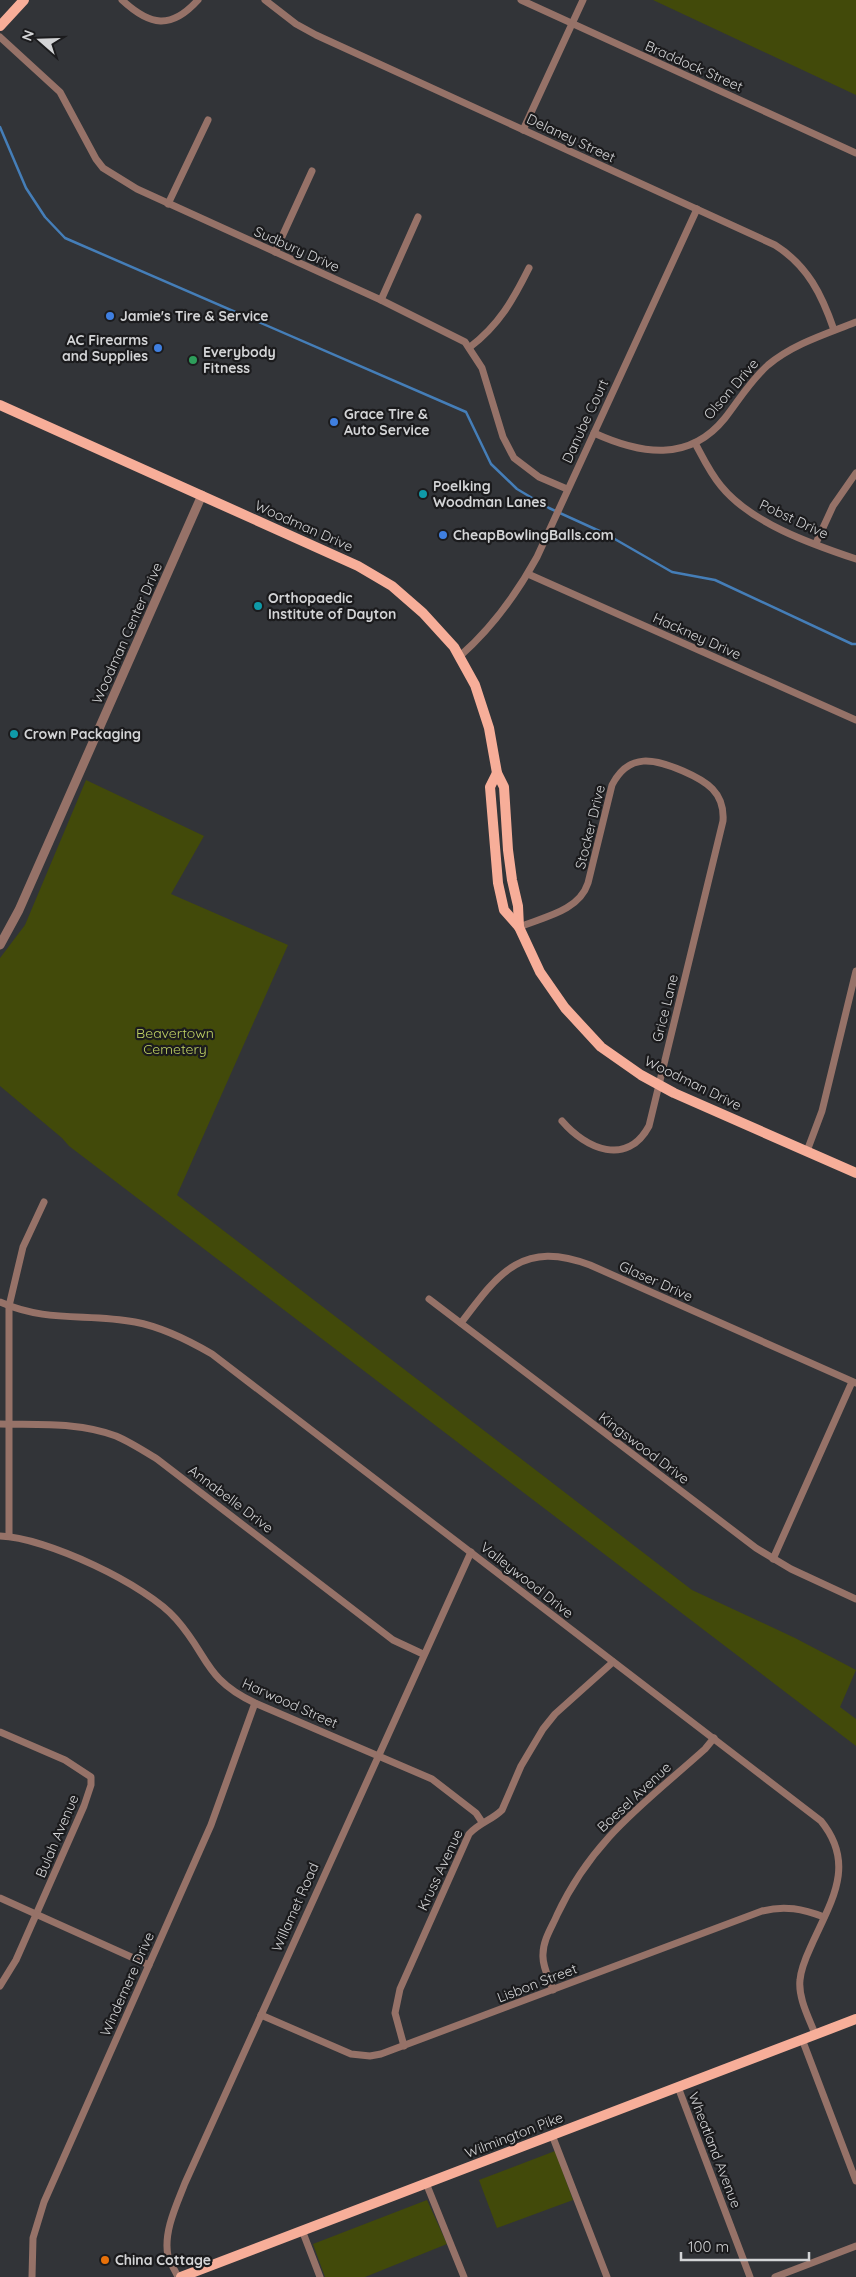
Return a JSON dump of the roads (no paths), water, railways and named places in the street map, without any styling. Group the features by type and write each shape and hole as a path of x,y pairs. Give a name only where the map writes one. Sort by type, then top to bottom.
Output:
{"main road":[{"path":"0,26 24,0"},
{"name":"Woodman Drive","path":"0,406 202,495 376,575 397,590 423,613 460,656 487,720 497,773 504,786 508,850 518,906 519,927"},
{"name":"Woodman Drive","path":"497,773 490,787 498,883 504,910 519,927 543,977 584,1030 617,1059 660,1086 856,1173"},
{"name":"Wilmington Pike","path":"180,2277 856,2019"}],"street":[{"path":"122,0 137,14 162,22 178,18 198,0"},
{"name":"Delaney Street","path":"265,0 296,24 316,35 769,242 792,257 818,288 834,330"},
{"name":"Braddock Street","path":"521,0 856,154"},
{"path":"523,130 583,0"},
{"name":"Sudbury Drive","path":"0,37 60,92 96,159 112,175 168,204 381,300 455,336 470,347 482,368 503,437 514,458 539,477 567,489"},
{"path":"168,204 208,120"},
{"path":"275,252 312,171"},
{"name":"Danube Court","path":"460,656 498,619 528,574 696,209"},
{"path":"381,300 418,217"},
{"path":"470,347 496,325 505,314 530,268"},
{"name":"Olson Drive","path":"594,433 640,450 670,450 695,443 718,426 748,385 770,364 803,343 856,322"},
{"name":"Pobst Drive","path":"695,443 717,482 744,508 772,524 856,559"},
{"path":"816,543 833,506 856,473"},
{"name":"Woodman Center Drive","path":"0,945 35,874 202,495"},
{"name":"Hackney Drive","path":"528,574 856,720"},
{"name":"Stocker Drive","path":"519,927 570,907 581,897 588,883 612,785 621,771 629,765 639,761 656,761 703,780 720,797 724,821"},
{"name":"Grice Lane","path":"562,1121 571,1131 589,1144 610,1150 626,1148 634,1144 645,1133 660,1086 724,821"},
{"path":"807,1151 822,1112 856,971"},
{"path":"9,1536 9,1306 23,1247 44,1202"},
{"name":"Glaser Drive","path":"461,1324 489,1286 505,1272 531,1259 551,1255 561,1256 590,1265 854,1383"},
{"name":"Kingswood Drive","path":"429,1299 773,1559 856,1598"},
{"name":"Valleywood Drive","path":"0,1302 44,1316 94,1317 136,1322 193,1343 222,1361 811,1812 828,1829 834,1841 840,1864 836,1891 805,1960 800,1981 800,1994 816,2034"},
{"path":"773,1559 854,1383"},
{"name":"Annabelle Drive","path":"0,1424 82,1427 130,1443 157,1459 393,1640 423,1654"},
{"name":"Harwood Street","path":"0,1536 9,1536 43,1544 144,1591 178,1621 219,1681 255,1703 442,1785 460,1802 476,1812 482,1822"},
{"name":"Willamet Road","path":"180,2277 168,2256 168,2242 175,2208 377,1755 471,1552"},
{"name":"Kruss Avenue","path":"404,2046 395,2013 400,1989 469,1834 482,1822 497,1815 502,1810 521,1766 543,1729 555,1714 613,1662"},
{"name":"Windemere Drive","path":"32,2277 33,2238 44,2202 211,1825 255,1703"},
{"name":"Bulah Avenue","path":"0,1732 65,1760 91,1777 91,1786 84,1806 36,1914"},
{"name":"Boesel Avenue","path":"553,1990 543,1960 544,1943 571,1887 588,1862 619,1824 705,1749 714,1738"},
{"path":"0,1898 149,1965"},
{"name":"Lisbon Street","path":"261,2015 350,2054 370,2056 404,2046 762,1911 796,1908 824,1917"},
{"path":"0,1986 16,1960 36,1914"},
{"path":"802,2039 856,2181"},
{"name":"Wheatland Avenue","path":"678,2087 750,2277"},
{"path":"552,2135 607,2277"},
{"path":"426,2183 464,2277"},
{"path":"302,2230 320,2277"},
{"path":"775,2277 856,2246"}],"waterway":[{"path":"0,127 26,188 45,217 65,238 466,412 491,464 517,489 549,508 606,534 672,572 715,580 852,644 856,644"}],"place":[{"name":"Jamie's Tire & Service","path":"110,316"},
{"name":"AC Firearms and Supplies","path":"158,348"},
{"name":"Everybody Fitness","path":"193,360"},
{"name":"Grace Tire & Auto Service","path":"334,422"},
{"name":"Poelking Woodman Lanes","path":"423,494"},
{"name":"CheapBowlingBalls.com","path":"443,535"},
{"name":"Orthopaedic Institute of Dayton","path":"258,606"},
{"name":"Crown Packaging","path":"14,734"},
{"name":"China Cottage","path":"105,2260"}],"park label":[{"name":"Beavertown Cemetery","path":"175,1042"}]}
